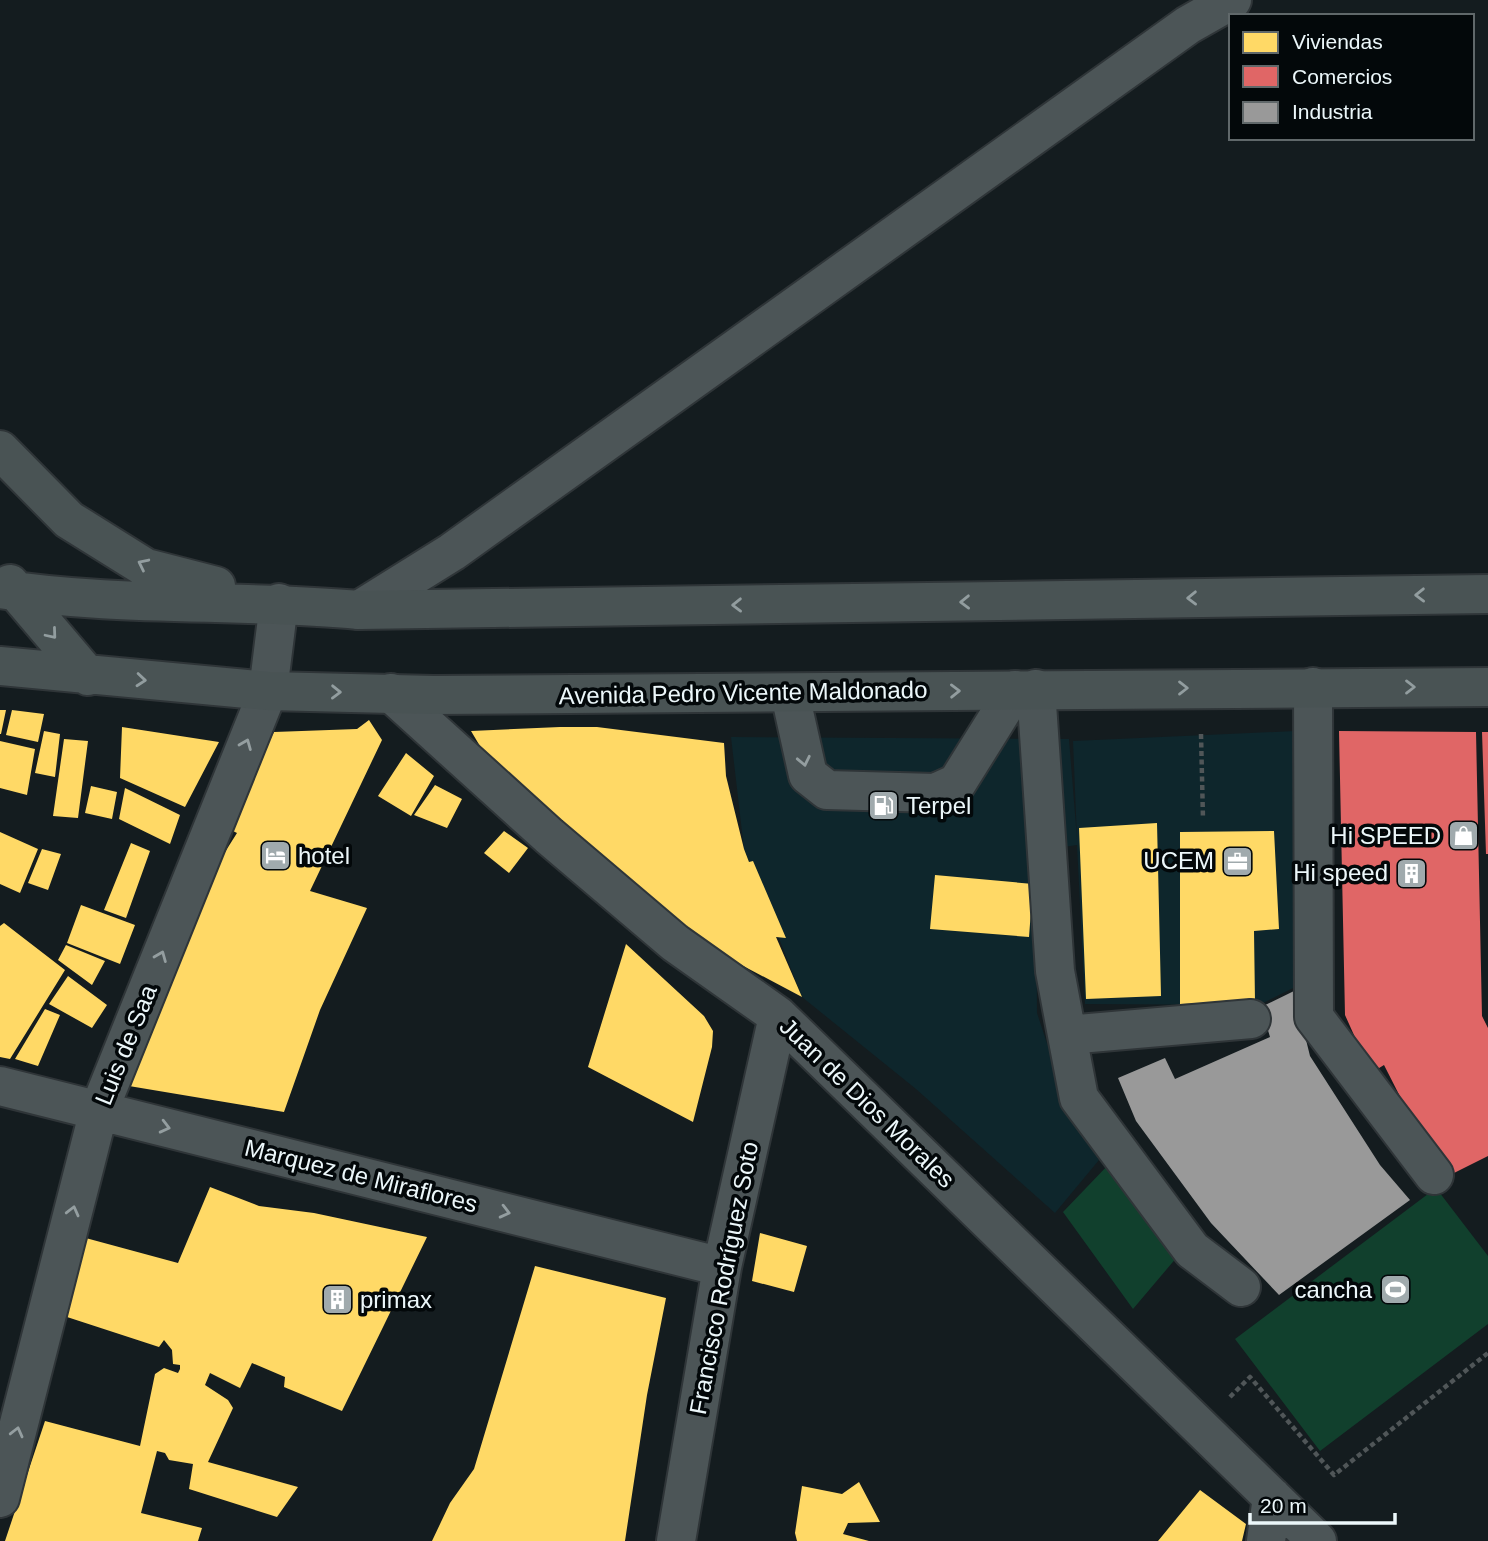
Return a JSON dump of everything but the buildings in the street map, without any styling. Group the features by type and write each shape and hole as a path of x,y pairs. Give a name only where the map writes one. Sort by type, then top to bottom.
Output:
{"main road":[{"path":"0,450 69,520 146,568 279,603"},
{"path":"6,585 48,596 279,603 359,610 1488,594"},
{"path":"6,585 88,676"},
{"name":"Avenida Pedro Vicente Maldonado","path":"0,666 268,691 391,693 790,694 1026,689 1488,687"}],"street":[{"path":"359,610 452,552 1188,25 1231,0"},
{"name":"Luis de Saa","path":"0,1498 99,1110 268,691 279,603"},
{"path":"1313,687 1314,1017 1434,1175"},
{"path":"790,694 807,775 827,790 935,793 957,783 1026,689"},
{"path":"1026,689 1055,971 1079,1098 1192,1250 1241,1287"},
{"name":"Juan de Dios Morales","path":"391,693 549,836 674,943 778,1016 1317,1541"},
{"name":"Francisco Rodríguez Soto","path":"676,1541 722,1267 778,1016"},
{"path":"1067,1035 1251,1019"},
{"name":"Marquez de Miraflores","path":"0,1086 722,1267"},
{"path":"1266,1541 1272,1497"}],"path":[{"path":"1200,688 1203,818"},
{"path":"1250,1377 1334,1475 1488,1353"}],"shaded area":[{"path":"1295,731 1303,983 1259,1005 1085,1004 1077,845 1036,851 1037,1013 1069,1110 1099,1160 1055,1213 916,1089 802,997 744,849 731,737 1069,739 1077,839 1073,741"}],"green space":[{"path":"1110,1163 1183,1250 1133,1309 1063,1212"},
{"name":"cancha","path":"1436,1188 1488,1256 1488,1324 1320,1451 1235,1339"}],"place":[{"name":"Terpel","path":"883,806"},
{"name":"Hi SPEED","path":"1464,836"},
{"name":"hotel","path":"275,856"},
{"name":"UCEM","path":"1237,861"},
{"name":"Hi speed","path":"1411,873"},
{"name":"cancha","path":"1395,1290"},
{"name":"primax","path":"337,1300"}]}
